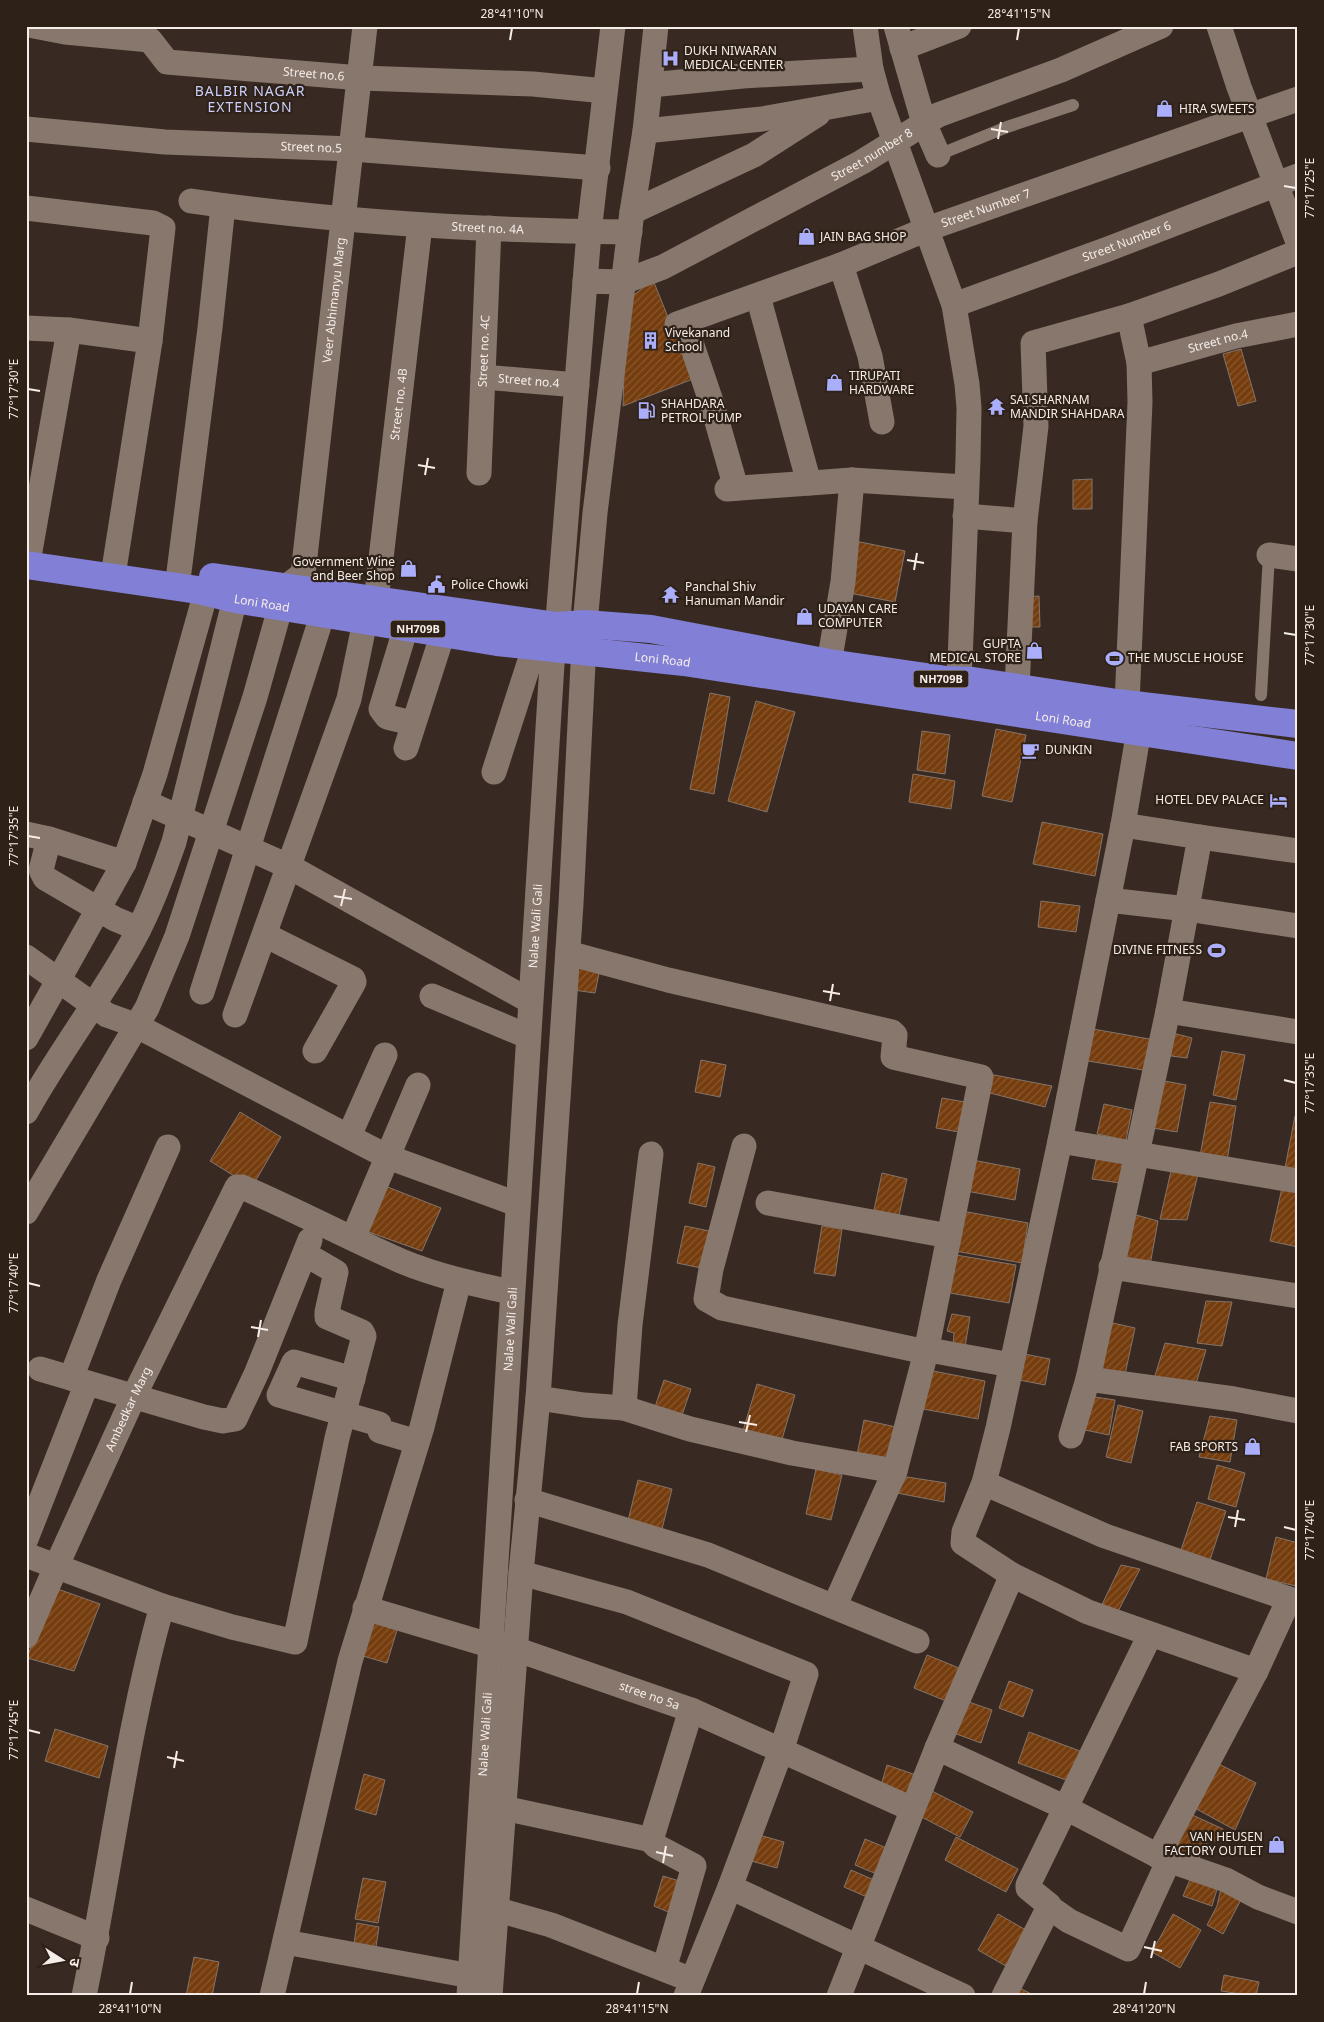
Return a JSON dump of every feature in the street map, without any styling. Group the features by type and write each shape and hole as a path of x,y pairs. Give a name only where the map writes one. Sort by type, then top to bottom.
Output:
{"highway":[{"name":"Loni Road","path":"28,555 115,563 290,589 550,646"},
{"name":"Loni Road","path":"28,555 235,599 290,589 323,613 443,633 550,646 586,642 651,629 829,663 956,692 1017,688 1135,713 1298,756"},
{"name":"Loni Road","path":"586,642 693,663 1135,713 1298,724"}],"street":[{"name":"Street no.6","path":"34,26 65,32 150,40 167,62 361,78 533,84 605,91"},
{"name":"Veer Abhimanyu Marg","path":"26,1212 135,1025 147,1008 177,936 290,589 345,219 365,26"},
{"path":"494,772 550,646 577,385 589,232 598,168 613,26"},
{"path":"490,1996 521,1573 538,1398 595,513 623,282 645,132 656,26"},
{"path":"865,26 871,69 879,98 954,305 962,347 969,408 956,692"},
{"path":"938,155 924,123 899,37 959,26"},
{"name":"Street number 8","path":"585,281 623,282 663,267 896,144 938,115 1061,70 1161,26"},
{"path":"1219,26 1250,117 1287,180 1298,242"},
{"path":"650,85 743,76 871,69"},
{"path":"645,132 826,109 879,98"},
{"name":"Street Number 7","path":"809,483 732,488 712,404 680,323 840,265 927,228 1298,99"},
{"path":"631,222 754,155 826,109"},
{"name":"Street no.5","path":"26,129 165,142 352,149 598,168"},
{"name":"Street Number 6","path":"954,305 1108,250 1287,180"},
{"name":"Street no. 4A","path":"191,201 345,219 420,225 589,232 631,222"},
{"path":"179,572 223,206"},
{"path":"26,208 159,225 164,235 150,341 115,563"},
{"name":"Street no. 4B","path":"378,584 420,225"},
{"name":"Street no. 4C","path":"479,473 489,228"},
{"path":"1017,688 1025,521 1036,426 1032,343 1129,316 1219,284 1298,252"},
{"path":"840,265 870,356 882,422"},
{"path":"758,296 809,483 852,480 965,487"},
{"path":"1129,316 1139,363 1140,411 1135,713 1122,824 1060,1140 1011,1365 984,1483 964,1532 963,1543 1012,1575 1088,1612 1150,1635 1256,1670"},
{"name":"Street no.4","path":"1139,363 1236,336 1298,324"},
{"path":"26,328 68,330 150,341"},
{"path":"28,555 68,330"},
{"name":"Street no.4","path":"483,376 577,385"},
{"path":"829,663 842,582 852,480"},
{"path":"965,516 1025,521"},
{"path":"1270,555 1298,559"},
{"path":"26,1038 96,908 124,863 145,802 206,592"},
{"path":"26,1112 47,1073 138,929 162,877 180,817 235,599"},
{"path":"202,992 323,613"},
{"path":"235,1015 349,699 365,621"},
{"path":"406,626 382,709 387,717 412,723"},
{"path":"406,748 412,723 443,633"},
{"name":"Nalae Wali Gali","path":"470,1986 550,646"},
{"path":"145,802 290,866 530,1001"},
{"path":"1122,824 1298,851"},
{"path":"124,863 38,836 42,875 96,908 138,929"},
{"path":"1071,1436 1088,1379 1168,1011 1200,837"},
{"path":"1108,900 1187,909 1298,926"},
{"path":"265,935 353,978 354,982 315,1051"},
{"path":"568,953 668,980 892,1032 895,1035 893,1057 981,1077 926,1352 895,1471 835,1606"},
{"path":"26,957 107,1015 135,1025 388,1157 517,1204"},
{"path":"432,996 527,1036"},
{"path":"1168,1011 1298,1032"},
{"path":"349,1136 385,1055"},
{"path":"353,1238 418,1085"},
{"path":"1060,1140 1298,1181"},
{"path":"744,1146 711,1269 706,1299 722,1308 926,1352 929,1350 1011,1365"},
{"path":"26,1538 113,1271 168,1147"},
{"path":"624,1408 630,1325 651,1154"},
{"name":"Ambedkar Marg","path":"26,1636 134,1396 235,1190 239,1187 317,1221"},
{"path":"768,1203 949,1236"},
{"path":"40,1370 223,1421 235,1419 257,1372 317,1221 402,1261 459,1280 511,1292"},
{"path":"26,1555 162,1606 232,1627 295,1642 343,1415 364,1333 328,1317 336,1272 305,1254"},
{"path":"1112,1267 1298,1296"},
{"path":"272,1996 350,1661 417,1442 459,1280"},
{"path":"353,1379 294,1362 279,1395 379,1424 380,1431 417,1442"},
{"path":"1088,1379 1234,1399 1298,1411"},
{"path":"538,1398 584,1405 624,1408 690,1429 792,1453 895,1471"},
{"path":"984,1483 1105,1536 1294,1600 1256,1670 1164,1858 1128,1949 1069,1921 1049,1907 1050,1905 1028,1886 1064,1808 1150,1635"},
{"path":"527,1500 675,1544 835,1606 917,1641"},
{"path":"495,1909 560,1928 664,1969 689,1988 730,1887 782,1748 806,1674 627,1602 521,1573"},
{"path":"839,1996 936,1748 1012,1575"},
{"path":"84,1996 97,1938 130,1737 147,1658 162,1606"},
{"name":"stree no 5a","path":"365,1608 489,1645 515,1649 691,1710 782,1748 912,1809"},
{"path":"652,1840 691,1710"},
{"path":"936,1748 1064,1808 1164,1858 1226,1880 1258,1897 1298,1912"},
{"path":"503,1808 652,1840 656,1846 694,1866 664,1969"},
{"path":"730,1887 963,1996"},
{"path":"1004,1996 1049,1907"},
{"path":"26,1909 97,1938"},
{"path":"285,1942 470,1986"}],"lane":[{"path":"938,155 1007,127 1073,105"},
{"path":"1261,695 1270,555"}],"building":[{"name":"Vivekanand School","path":"653,280 693,379 623,406 626,301"},
{"path":"1241,349 1256,401 1238,406 1223,354"},
{"path":"1092,479 1092,509 1073,509 1073,480"},
{"path":"855,541 905,551 895,602 844,592"},
{"path":"1039,596 1040,627 1025,627 1024,597"},
{"path":"710,693 730,697 714,794 690,789"},
{"path":"756,701 795,712 767,812 728,801"},
{"path":"996,729 1026,735 1012,802 982,796"},
{"path":"922,731 950,735 945,774 917,770"},
{"path":"913,774 955,781 951,809 909,802"},
{"path":"1042,822 1103,834 1095,876 1033,864"},
{"path":"1041,901 1080,906 1076,932 1038,927"},
{"path":"571,962 600,968 595,993 566,989"},
{"path":"1093,1029 1155,1040 1149,1071 1088,1061"},
{"path":"1169,1032 1192,1038 1187,1058 1164,1055"},
{"path":"1222,1051 1245,1055 1236,1100 1213,1095"},
{"path":"701,1060 726,1065 720,1097 695,1092"},
{"path":"989,1074 1052,1086 1045,1107 986,1092"},
{"path":"1154,1079 1186,1085 1177,1132 1146,1127"},
{"path":"942,1098 965,1102 959,1132 936,1128"},
{"path":"1210,1102 1236,1106 1227,1161 1200,1156"},
{"path":"1104,1104 1132,1110 1126,1140 1097,1134"},
{"path":"240,1112 281,1137 252,1187 210,1161"},
{"path":"1295,1116 1298,1116 1298,1170 1285,1168"},
{"path":"1097,1156 1124,1160 1120,1183 1092,1179"},
{"path":"967,1159 1020,1169 1015,1200 961,1190"},
{"path":"698,1163 715,1167 706,1207 689,1203"},
{"path":"1171,1171 1198,1174 1187,1220 1160,1219"},
{"path":"882,1173 907,1179 899,1215 874,1210"},
{"path":"380,1184 441,1208 422,1251 360,1229"},
{"path":"1282,1188 1298,1192 1298,1247 1270,1241"},
{"path":"962,1211 1028,1223 1022,1263 955,1251"},
{"path":"1129,1213 1158,1221 1150,1265 1119,1255"},
{"path":"685,1226 714,1232 706,1269 677,1263"},
{"path":"822,1226 842,1229 835,1276 814,1273"},
{"path":"950,1254 1016,1265 1009,1303 944,1292"},
{"path":"1206,1301 1232,1302 1222,1346 1197,1343"},
{"path":"952,1314 970,1317 965,1347 953,1347 954,1333 947,1331"},
{"path":"1104,1321 1135,1328 1124,1379 1093,1373"},
{"path":"1165,1343 1206,1350 1195,1387 1154,1379"},
{"path":"1019,1353 1050,1359 1045,1385 1014,1379"},
{"path":"928,1370 985,1381 978,1419 923,1409"},
{"path":"664,1380 691,1389 681,1418 654,1410"},
{"path":"757,1384 795,1395 780,1446 742,1434"},
{"path":"1095,1397 1115,1400 1109,1435 1085,1430"},
{"path":"1118,1405 1143,1411 1131,1463 1106,1457"},
{"path":"1210,1416 1237,1420 1230,1462 1199,1457"},
{"path":"864,1420 896,1427 887,1466 856,1460"},
{"path":"1217,1465 1245,1473 1236,1507 1208,1499"},
{"path":"816,1469 842,1475 831,1520 806,1514"},
{"path":"907,1477 946,1483 944,1502 897,1493"},
{"path":"638,1480 672,1489 661,1533 627,1525"},
{"path":"1197,1502 1226,1511 1210,1560 1181,1550"},
{"path":"1276,1537 1298,1543 1296,1586 1266,1579"},
{"path":"1121,1565 1140,1569 1114,1619 1097,1615"},
{"path":"52,1587 100,1604 74,1671 27,1658"},
{"path":"367,1618 398,1627 387,1663 356,1654"},
{"path":"927,1655 964,1670 951,1703 914,1688"},
{"path":"1009,1681 1033,1690 1023,1717 999,1708"},
{"path":"963,1700 992,1710 981,1743 951,1732"},
{"path":"55,1729 108,1746 99,1778 45,1761"},
{"path":"1029,1732 1080,1751 1069,1781 1018,1763"},
{"path":"1213,1761 1256,1783 1235,1830 1191,1806"},
{"path":"887,1765 919,1776 911,1802 879,1792"},
{"path":"364,1774 385,1780 376,1815 355,1809"},
{"path":"924,1787 973,1812 960,1837 912,1812"},
{"path":"1188,1813 1223,1829 1218,1842 1209,1839 1196,1864 1166,1855"},
{"path":"752,1833 784,1842 777,1868 744,1859"},
{"path":"956,1837 1018,1869 1006,1892 945,1860"},
{"path":"865,1839 889,1849 879,1875 855,1865"},
{"path":"851,1870 874,1880 867,1897 844,1887"},
{"path":"1192,1875 1218,1886 1212,1906 1183,1896"},
{"path":"663,1876 686,1883 678,1916 654,1906"},
{"path":"363,1878 386,1882 378,1923 355,1919"},
{"path":"1222,1884 1244,1894 1223,1934 1207,1925 1217,1906"},
{"path":"998,1914 1031,1933 1011,1969 978,1950"},
{"path":"1173,1914 1201,1930 1180,1968 1152,1952"},
{"path":"357,1923 379,1927 375,1953 353,1950"},
{"path":"194,1957 219,1962 212,1996 186,1996"},
{"path":"1224,1975 1259,1982 1256,1996 1221,1991"},
{"path":"1014,1985 1035,1996 1008,1996"}],"place":[{"name":"DUKH NIWARAN MEDICAL CENTER","path":"670,58"},
{"name":"HIRA SWEETS","path":"1165,109"},
{"name":"JAIN BAG SHOP","path":"806,237"},
{"name":"Vivekanand School","path":"651,340"},
{"name":"TIRUPATI HARDWARE","path":"835,383"},
{"name":"SAI SHARNAM MANDIR SHAHDARA","path":"996,407"},
{"name":"SHAHDARA PETROL PUMP","path":"647,411"},
{"name":"Government Wine and Beer Shop","path":"409,569"},
{"name":"Police Chowki","path":"437,585"},
{"name":"Panchal Shiv Hanuman Mandir","path":"671,594"},
{"name":"UDAYAN CARE COMPUTER","path":"804,616"},
{"name":"GUPTA MEDICAL STORE","path":"1035,651"},
{"name":"THE MUSCLE HOUSE","path":"1114,658"},
{"name":"DUNKIN","path":"1031,750"},
{"name":"HOTEL DEV PALACE","path":"1278,800"},
{"name":"DIVINE FITNESS","path":"1216,950"},
{"name":"FAB SPORTS","path":"1252,1447"},
{"name":"VAN HEUSEN FACTORY OUTLET","path":"1277,1844"}],"district":[{"name":"BALBIR NAGAR EXTENSION","path":"250,99"}]}
